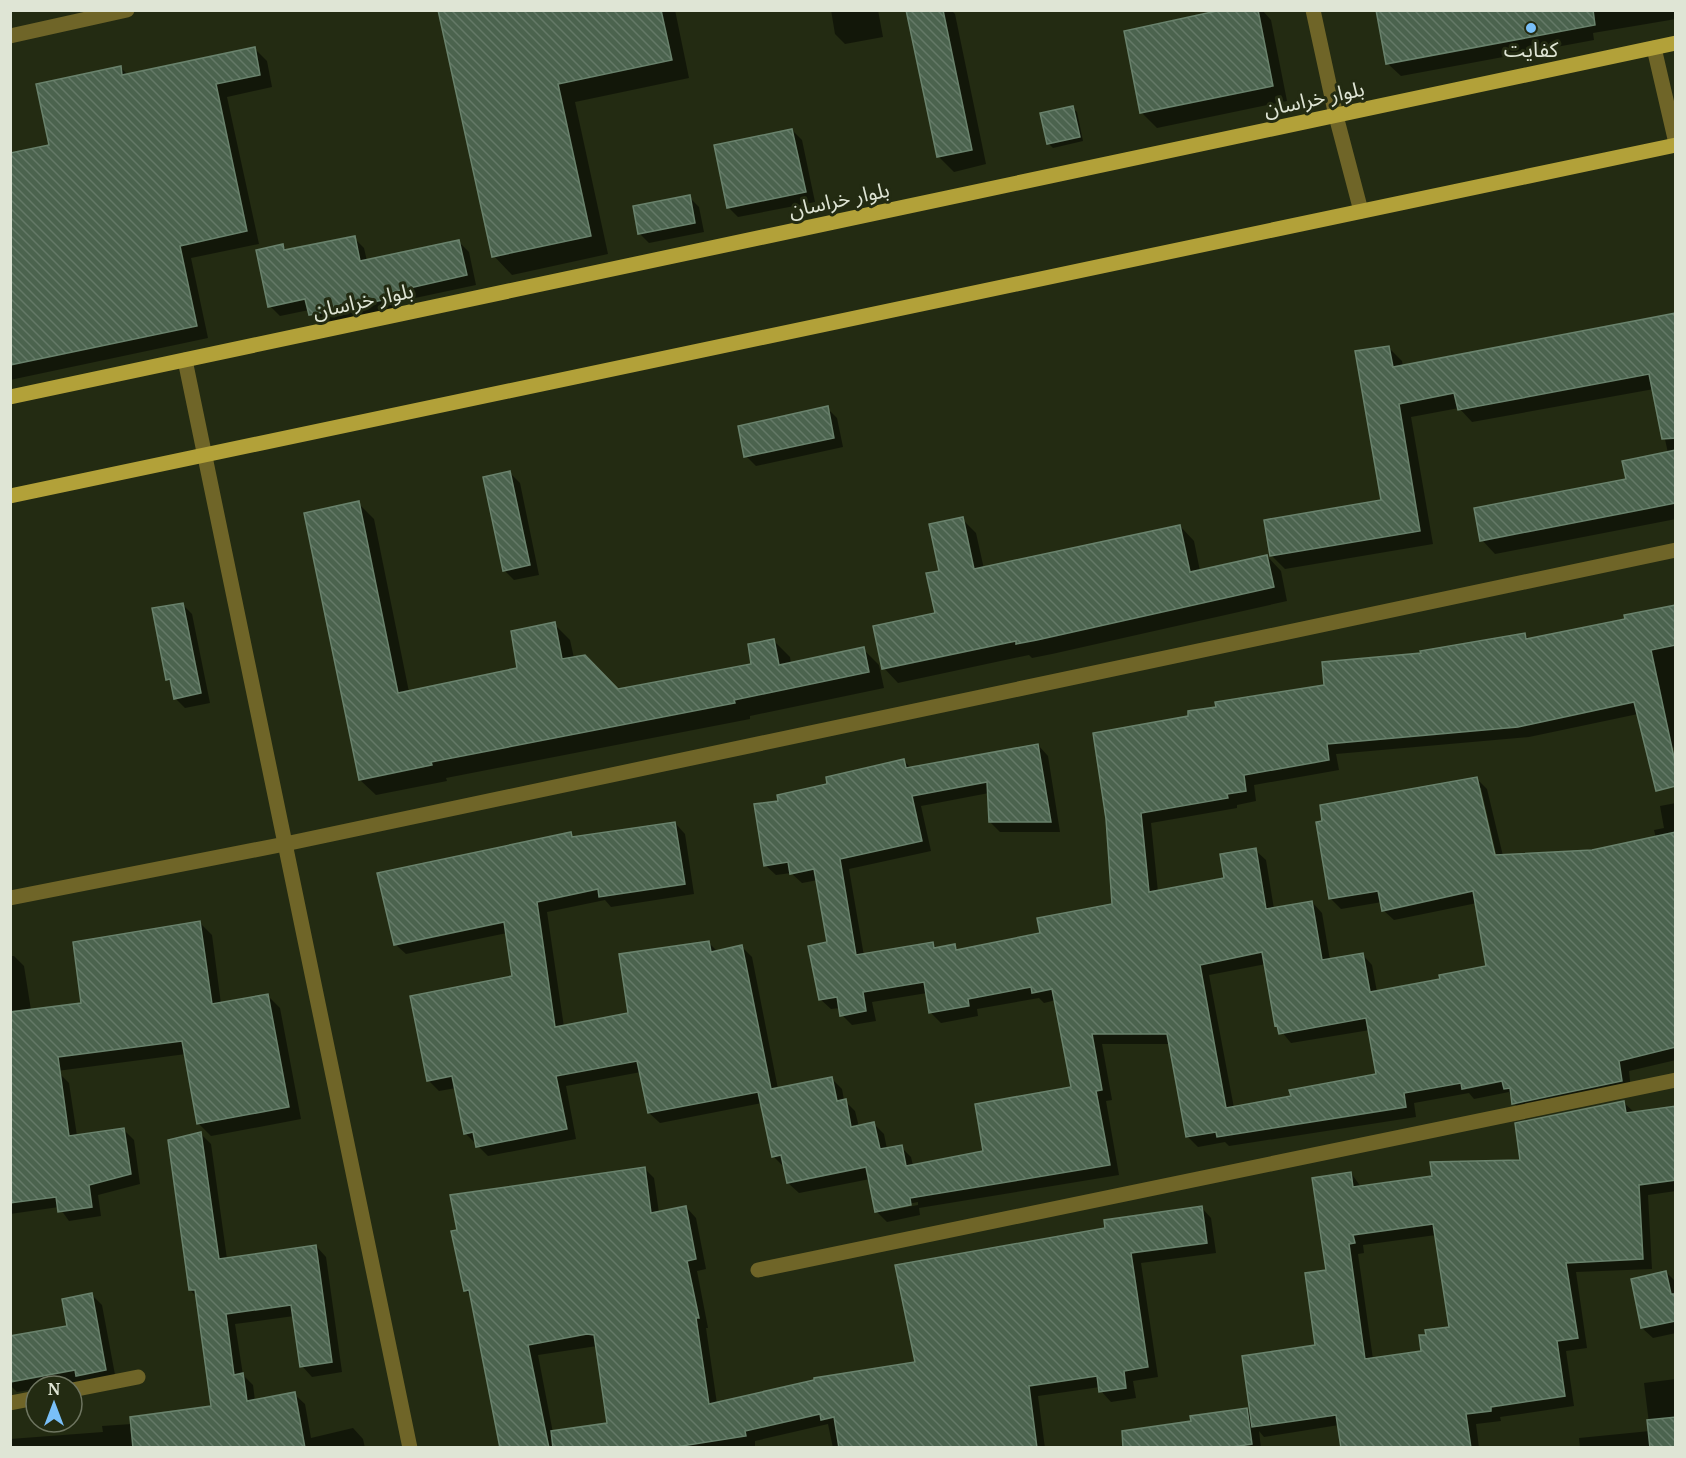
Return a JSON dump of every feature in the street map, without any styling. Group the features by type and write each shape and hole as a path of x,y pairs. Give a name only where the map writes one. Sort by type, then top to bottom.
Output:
{"main road":[{"name":"بلوار خراسان","path":"10,397 1676,44"},
{"path":"10,496 1676,144"}],"street":[{"path":"10,36 127,10"},
{"path":"1314,10 1336,116 1361,211"},
{"path":"1654,48 1676,144"},
{"path":"184,360 410,1448"},
{"path":"10,898 285,844 1676,550"},
{"path":"758,1270 1676,1080"},
{"path":"84,1388 138,1377"}],"building":[{"path":"438,10 661,10 672,60 558,84 591,236 492,257"},
{"path":"906,10 943,10 972,150 937,157"},
{"path":"1221,10 1258,10 1273,86 1140,113 1124,31"},
{"path":"1376,10 1593,10 1595,25 1386,64"},
{"path":"255,47 260,75 216,84 247,231 180,246 197,326 10,365 10,153 49,145 36,84 121,66 122,75"},
{"path":"1073,106 1080,137 1047,144 1040,113"},
{"path":"792,129 806,192 727,208 714,145"},
{"path":"690,195 695,223 638,234 633,206"},
{"path":"355,236 360,261 459,240 467,275 392,292 393,298 309,315 305,299 268,307 256,250 283,244 284,250"},
{"path":"1676,313 1676,438 1662,439 1649,374 1458,410 1454,393 1399,404 1420,531 1270,556 1264,520 1381,500 1355,351 1389,346 1393,367"},
{"path":"828,406 834,438 744,457 738,426"},
{"path":"1676,450 1676,503 1480,541 1474,508 1626,479 1622,461"},
{"path":"510,471 530,565 503,571 483,477"},
{"path":"359,501 398,693 517,668 511,631 555,622 562,659 585,655 618,689 751,664 748,644 774,639 779,665 864,647 869,672 734,700 735,703 431,762 432,765 359,780 304,513"},
{"path":"963,517 974,569 1180,525 1190,572 1267,555 1274,587 1037,640 1016,644 1016,641 882,669 873,626 935,613 926,573 939,571 929,524"},
{"path":"183,603 201,693 174,699 170,679 166,680 152,608"},
{"path":"1676,605 1676,645 1651,650 1676,767 1676,786 1656,791 1634,702 1518,727 1327,744 1329,760 1244,775 1246,791 1227,794 1228,798 1141,813 1149,892 1224,878 1220,854 1256,848 1266,909 1312,901 1322,960 1363,953 1370,992 1440,979 1439,975 1486,966 1473,891 1382,911 1378,891 1329,899 1316,822 1322,821 1320,805 1477,777 1495,855 1592,850 1676,832 1676,1047 1619,1061 1622,1081 1512,1104 1510,1088 1504,1089 1502,1081 1462,1089 1461,1083 1404,1093 1406,1107 1217,1137 1216,1132 1186,1137 1167,1034 1092,1034 1102,1090 1096,1091 1110,1165 910,1198 911,1205 875,1212 866,1167 787,1183 781,1155 772,1157 758,1092 648,1113 637,1061 556,1076 567,1129 476,1147 473,1132 464,1134 452,1076 427,1081 410,996 512,976 504,922 394,945 377,873 571,832 572,837 675,822 685,884 599,897 598,889 537,902 555,1027 628,1013 619,954 709,941 711,952 742,945 771,1089 832,1077 837,1101 846,1099 851,1127 874,1122 880,1149 902,1145 906,1166 983,1151 975,1104 1071,1087 1052,989 1032,993 1031,987 968,999 969,1006 929,1013 924,982 863,992 866,1011 840,1016 837,997 819,1000 808,946 827,942 814,869 790,874 788,862 764,866 754,804 778,801 777,795 827,784 826,777 904,759 906,768 1038,744 1051,822 989,822 987,782 912,796 922,841 840,859 856,955 933,942 934,948 955,944 956,950 1040,933 1037,918 1112,904 1106,819 1093,733 1188,716 1188,711 1216,707 1215,702 1324,685 1322,662 1421,653 1420,651 1525,633 1526,639 1625,619 1624,615","holes":["1262,952 1275,1026 1277,1025 1279,1034 1366,1018 1376,1074 1289,1090 1291,1096 1226,1108 1200,965"]},
{"path":"200,921 212,1004 268,994 289,1107 197,1124 182,1041 58,1057 69,1136 124,1128 131,1174 89,1185 92,1207 58,1212 56,1197 10,1203 10,1012 81,1003 73,942"},
{"path":"1624,1101 1626,1113 1676,1106 1676,1180 1639,1185 1643,1259 1566,1263 1578,1338 1557,1341 1565,1396 1491,1407 1491,1411 1466,1414 1471,1448 1341,1448 1336,1415 1252,1427 1242,1356 1315,1345 1305,1273 1326,1270 1312,1178 1351,1172 1353,1187 1432,1176 1430,1162 1520,1160 1515,1123","holes":["1433,1224 1449,1327 1425,1330 1426,1335 1419,1335 1421,1351 1365,1359 1349,1244 1355,1243 1353,1235"]},
{"path":"201,1132 219,1259 316,1245 332,1362 300,1367 291,1305 226,1314 234,1375 243,1373 247,1401 295,1392 305,1448 133,1448 130,1417 211,1406 195,1290 189,1290 168,1140"},
{"path":"645,1167 651,1213 686,1206 696,1259 687,1261 699,1318 696,1318 709,1404 814,1380 814,1378 915,1362 895,1265 1105,1228 1104,1220 1202,1206 1207,1243 1131,1253 1148,1367 1124,1371 1126,1388 1099,1392 1097,1376 1029,1386 1037,1448 839,1448 834,1417 821,1420 820,1414 745,1431 746,1436 669,1448 553,1448 551,1431 607,1423 594,1335 587,1334 528,1345 549,1448 500,1448 469,1290 464,1291 451,1231 457,1230 450,1195"},
{"path":"1666,1271 1671,1294 1676,1294 1676,1321 1641,1328 1631,1279"},
{"path":"92,1293 106,1370 84,1374 76,1374 75,1370 53,1374 24,1374 24,1379 10,1382 10,1336 67,1326 62,1299"},
{"path":"1247,1408 1252,1444 1225,1448 1123,1448 1122,1431 1191,1421 1190,1416"},
{"path":"1676,1417 1676,1448 1650,1448 1647,1420"}],"place":[{"name":"کفایت","path":"1531,28"}]}
